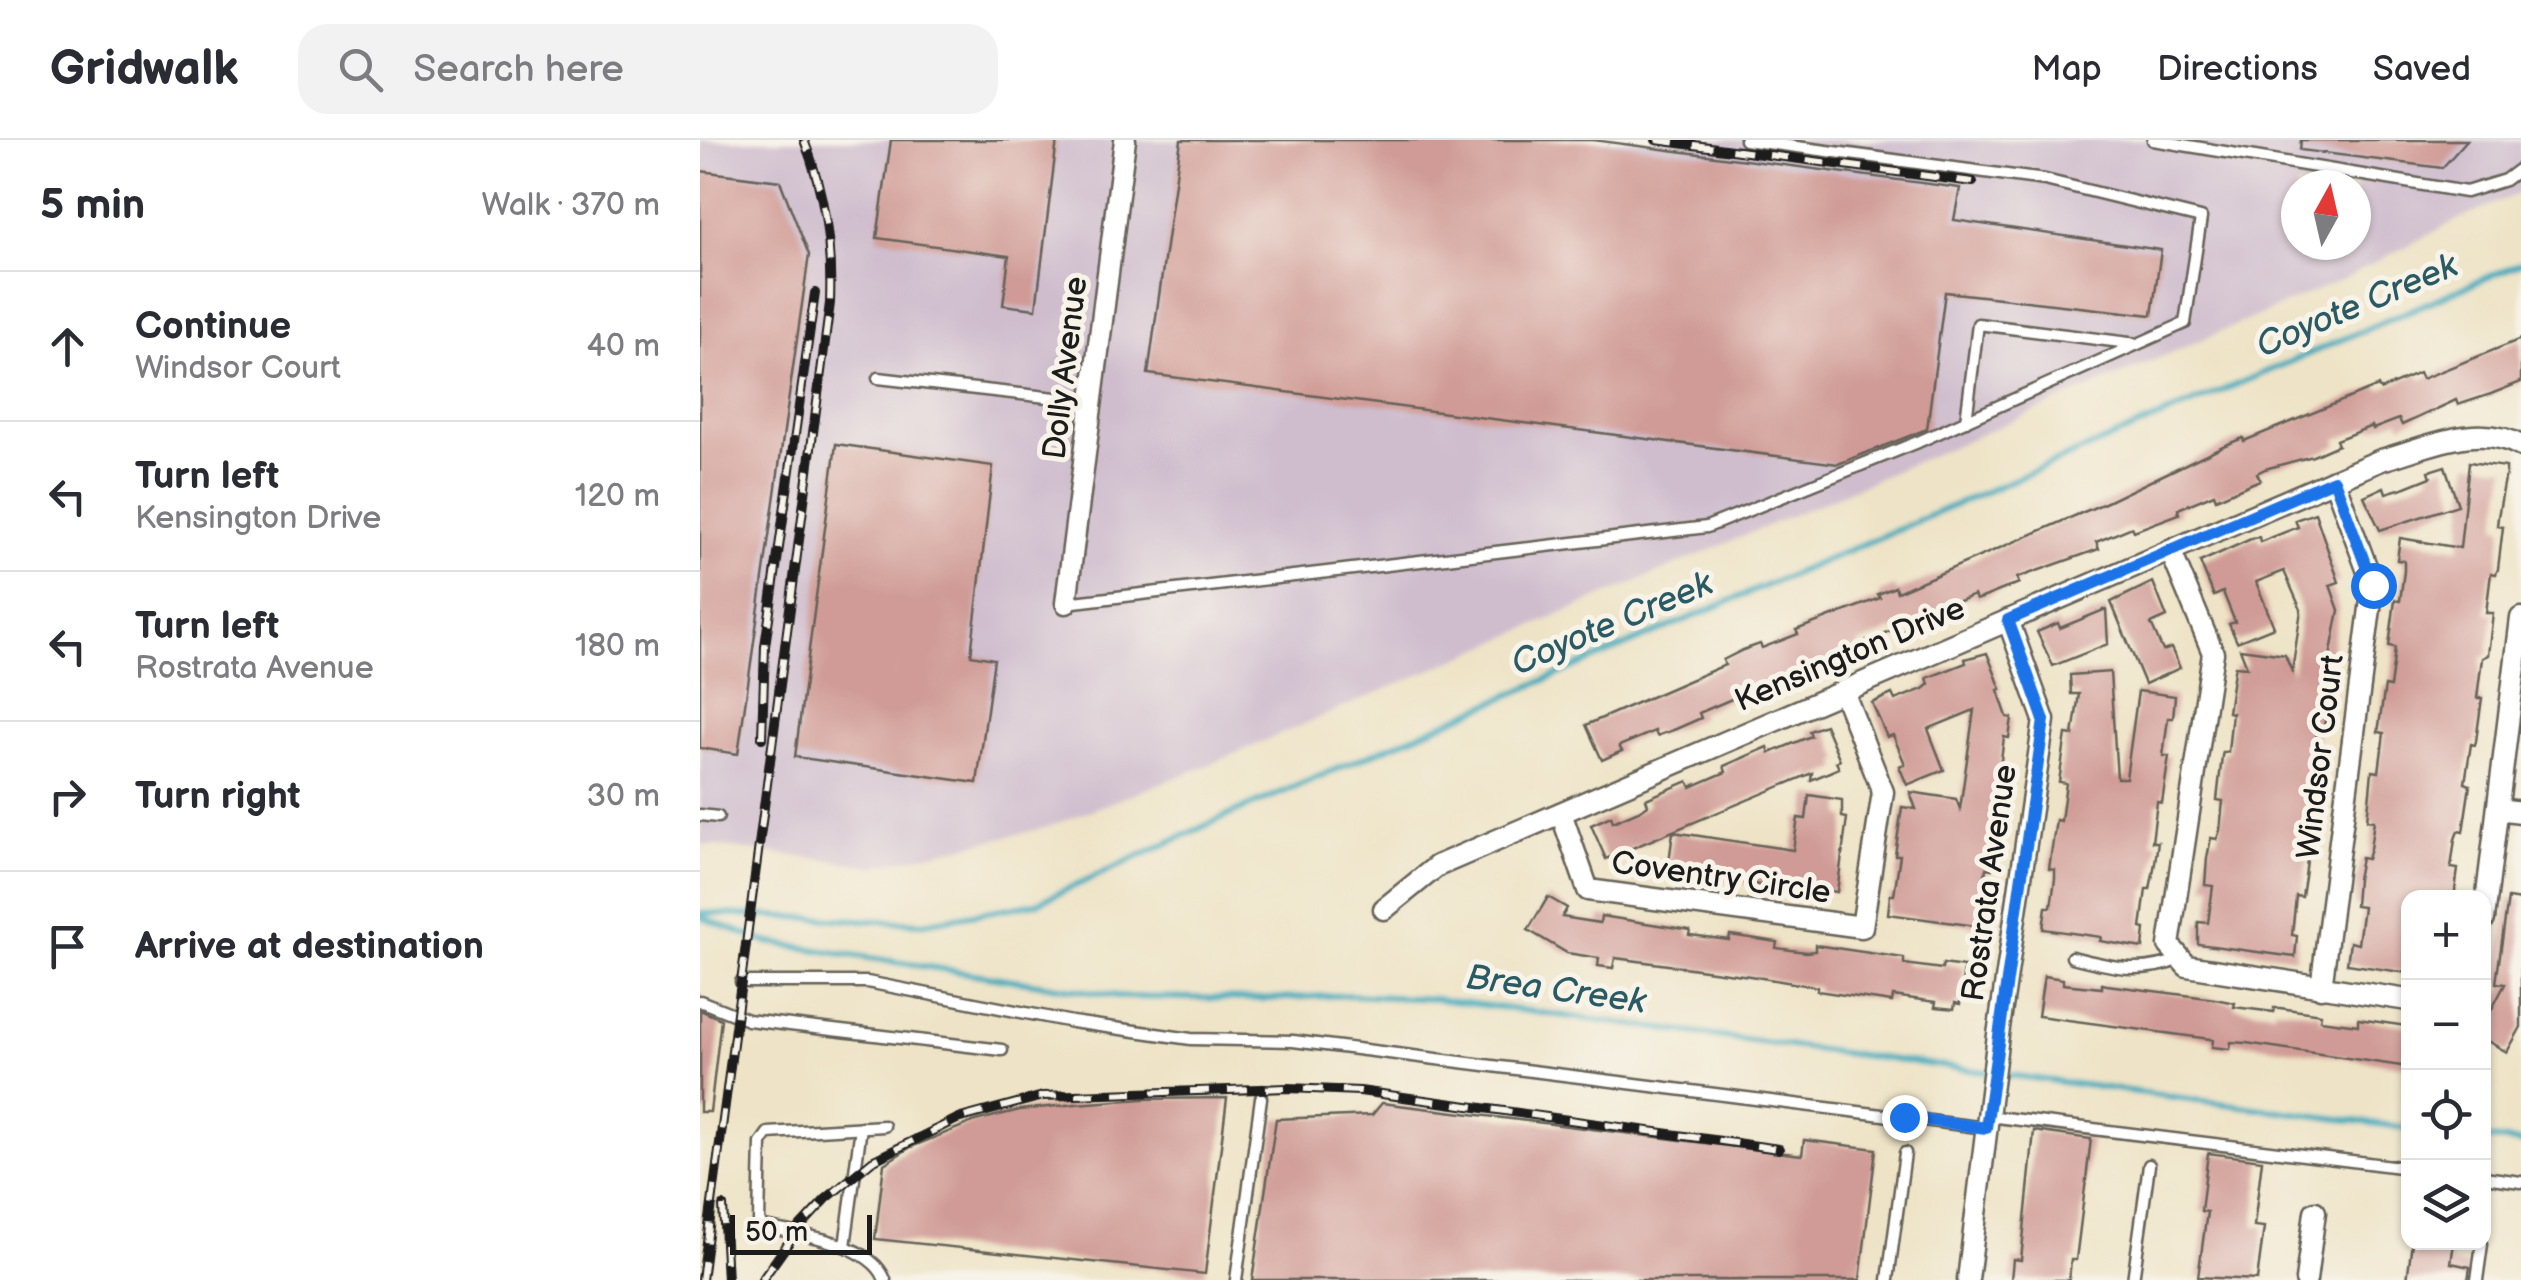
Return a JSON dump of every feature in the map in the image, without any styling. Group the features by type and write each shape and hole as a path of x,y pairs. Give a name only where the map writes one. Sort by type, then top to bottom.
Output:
{"street":[{"name":"Dolly Avenue","path":"1066,603 1125,140"},
{"name":"Kensington Drive","path":"1384,909 1437,866 2380,460 2478,433 2501,436 2521,445"},
{"name":"Windsor Court","path":"2321,988 2373,585 2334,480"},
{"path":"2171,552 2213,653 2175,952 2186,966 2401,999"},
{"path":"2488,890 2521,618"},
{"name":"Rostrata Avenue","path":"1968,1280 1998,1035 2044,720 2008,620"},
{"name":"Coventry Circle","path":"1561,814 1588,890 1862,927 1884,792 1843,691"},
{"path":"2498,809 2521,812"},
{"path":"2306,1280 2314,1212"}],"lane":[{"path":"1066,603 1707,527 1966,421 2185,323 2201,218 2045,180 1745,140"},
{"path":"2153,140 2466,192 2505,180 2521,168"},
{"path":"1966,421 1978,324 2138,344"},
{"path":"878,378 1092,402"},
{"path":"700,815 718,817"},
{"path":"2072,957 2114,968 2157,969 2175,952"},
{"path":"741,982 867,982 1072,1022 1191,1039 1293,1041 2401,1167"},
{"path":"700,1002 748,1020 1002,1050"},
{"path":"1236,1280 1261,1098"},
{"path":"884,1126 768,1134 761,1143 758,1221 762,1227 845,1246 879,1267 885,1280"},
{"path":"845,1246 861,1127"},
{"path":"1888,1280 1905,1153"},
{"path":"2133,1280 2149,1165"},
{"path":"2491,1178 2521,1182"},
{"path":"2477,1280 2481,1250"}],"shaded area":[{"path":"700,140 2521,140 2521,192 2463,217 2341,280 1211,764 1045,828 875,866 700,844"}],"building":[{"path":"891,140 1057,140 1036,309 1003,305 1009,256 877,238"},
{"path":"1181,140 1593,140 1960,188 1954,220 2161,250 2152,315 1945,292 1927,429 1838,464 1148,374"},
{"path":"2301,140 2467,140 2442,168 2300,150"},
{"path":"700,171 780,181 809,255 738,754 700,748"},
{"path":"2521,339 2521,382 2458,405 2456,400 2402,425 2399,419 2373,429 2372,426 2336,440 2338,445 2313,456 2265,469 2257,473 2260,480 2216,499 2214,494 2178,509 2179,514 2096,542 2099,549 2017,578 2019,583 1982,598 1976,600 1974,595 1938,609 1941,615 1901,632 1894,629 1857,645 1860,651 1817,669 1816,665 1736,703 1734,698 1699,713 1701,718 1676,729 1657,736 1655,731 1619,746 1622,751 1602,760 1586,725 1725,665 1723,660 1743,650 1760,644 1762,648 1798,634 1796,630 1880,598 1878,594 1895,587 1897,592 2107,502 2223,446 2378,386 2380,390 2419,373 2422,379"},
{"path":"836,444 993,466 971,655 994,659 977,783 795,757"},
{"path":"2469,462 2506,467 2497,526 2503,527 2498,569 2496,574 2491,573 2486,613 2493,613 2488,655 2482,658 2477,698 2482,698 2465,783 2470,785 2463,832 2458,831 2455,839 2451,868 2458,869 2455,890 2401,890 2401,972 2347,964 2350,942 2358,944 2363,907 2355,906 2357,879 2361,858 2367,859 2370,849 2374,821 2367,820 2372,771 2379,772 2384,733 2378,732 2385,686 2390,687 2394,657 2395,647 2389,646 2395,600 2400,601 2404,571 2404,561 2397,560 2400,538 2460,548"},
{"path":"2445,466 2458,505 2380,530 2364,496 2384,487 2386,493 2406,487 2431,477 2429,471"},
{"path":"2315,513 2339,582 2330,585 2339,610 2326,678 2331,679 2324,727 2318,726 2314,755 2315,763 2321,764 2315,810 2307,812 2303,850 2308,851 2302,897 2296,896 2292,935 2297,936 2295,957 2198,944 2198,922 2208,923 2213,886 2205,885 2207,858 2211,838 2217,839 2220,830 2223,801 2217,800 2222,756 2228,752 2234,671 2235,666 2247,667 2240,649 2285,655 2292,672 2301,610 2284,571 2256,582 2274,627 2237,642 2229,624 2235,622 2223,592 2214,596 2200,562 2253,538 2259,537 2260,542 2298,527 2295,520"},
{"path":"2153,582 2167,617 2151,624 2163,651 2171,648 2180,668 2145,684 2111,602"},
{"path":"2106,609 2108,644 2053,666 2037,632 2058,623 2060,628"},
{"path":"1987,653 2007,717 2012,718 2009,738 2004,737 1999,776 2005,777 1992,869 1986,868 1981,906 1987,907 1984,927 1888,914 1900,855 1895,855 1902,807 1916,809 1910,792 1956,799 1960,809 1974,710 1928,729 1944,770 1907,785 1899,766 1905,764 1893,735 1887,737 1872,703 1892,694 1895,700 1923,689 1929,684 1927,678"},
{"path":"2110,672 2117,778 2126,778 2138,691 2175,696 2163,756 2169,756 2162,803 2157,802 2152,842 2158,842 2155,863 2150,889 2146,889 2141,928 2145,929 2143,948 2043,929 2055,879 2055,870 2049,869 2066,783 2059,782 2066,734 2073,735 2079,694 2071,694 2070,675"},
{"path":"1825,725 1840,760 1836,762 1839,768 1811,780 1812,773 1606,859 1591,825 1611,816 1613,822 1641,810 1648,805 1646,799 1688,781 1691,787 1726,772 1724,766 1768,747 1770,753 1811,736 1809,731"},
{"path":"1809,795 1842,800 1842,817 1847,818 1837,892 1778,880 1777,888 1668,870 1673,832 1793,850 1798,818 1806,819"},
{"path":"1548,897 1567,908 1562,917 1600,923 1601,916 1690,930 1689,935 1729,940 1730,935 1777,942 1776,948 1806,952 1815,951 1815,945 1904,958 1904,964 1942,969 1943,964 1964,967 1960,1004 1955,1003 1954,1009 1935,1007 1936,1002 1893,996 1892,1002 1750,976 1615,958 1613,968 1598,966 1599,958 1567,953 1528,930"},
{"path":"2508,898 2521,900 2521,1027 2507,1052 2491,1043 2491,1011 2505,984 2496,983"},
{"path":"2044,976 2063,979 2063,984 2102,988 2102,984 2215,999 2235,1003 2234,1007 2321,1014 2320,1020 2358,1025 2358,1019 2401,1025 2401,1066 2246,1043 2231,1042 2230,1049 2212,1047 2210,1039 2038,1016"},
{"path":"700,1010 721,1019 710,1112 700,1112"},
{"path":"1227,1098 1205,1274 875,1239 884,1164 911,1147 975,1121 1020,1110 1076,1104"},
{"path":"1382,1103 1802,1155 1804,1140 1876,1149 1860,1280 1252,1280 1276,1119 1372,1115"},
{"path":"2034,1131 2091,1139 2076,1260 2071,1260 2069,1280 2011,1280 2013,1259 2021,1260"},
{"path":"2208,1153 2262,1160 2254,1226 2264,1227 2257,1280 2198,1277 2207,1212 2201,1211"},
{"path":"2411,1250 2453,1250 2451,1263 2470,1267 2468,1280 2407,1280"}],"waterway":[{"name":"Coyote Creek","path":"700,913 924,923 1037,903 1222,818 2521,263"},
{"name":"Brea Creek","path":"700,917 766,942 1124,997 1266,999 1348,995 1436,999 2401,1127"},
{"name":"Brea Creek","path":"2491,1139 2521,1143"}],"railway":[{"path":"702,1280 830,303 826,220 804,140"},
{"path":"1656,140 1973,182"},
{"path":"762,738 765,646 815,293"},
{"path":"762,1280 799,1228 826,1199 872,1161 957,1119 1043,1096 1288,1088 1360,1091 1779,1149"},
{"path":"723,1206 727,1280"}],"route":[{"path":"1904,1117 1986,1128 2044,720 2008,620 2334,480 2373,585"}]}
